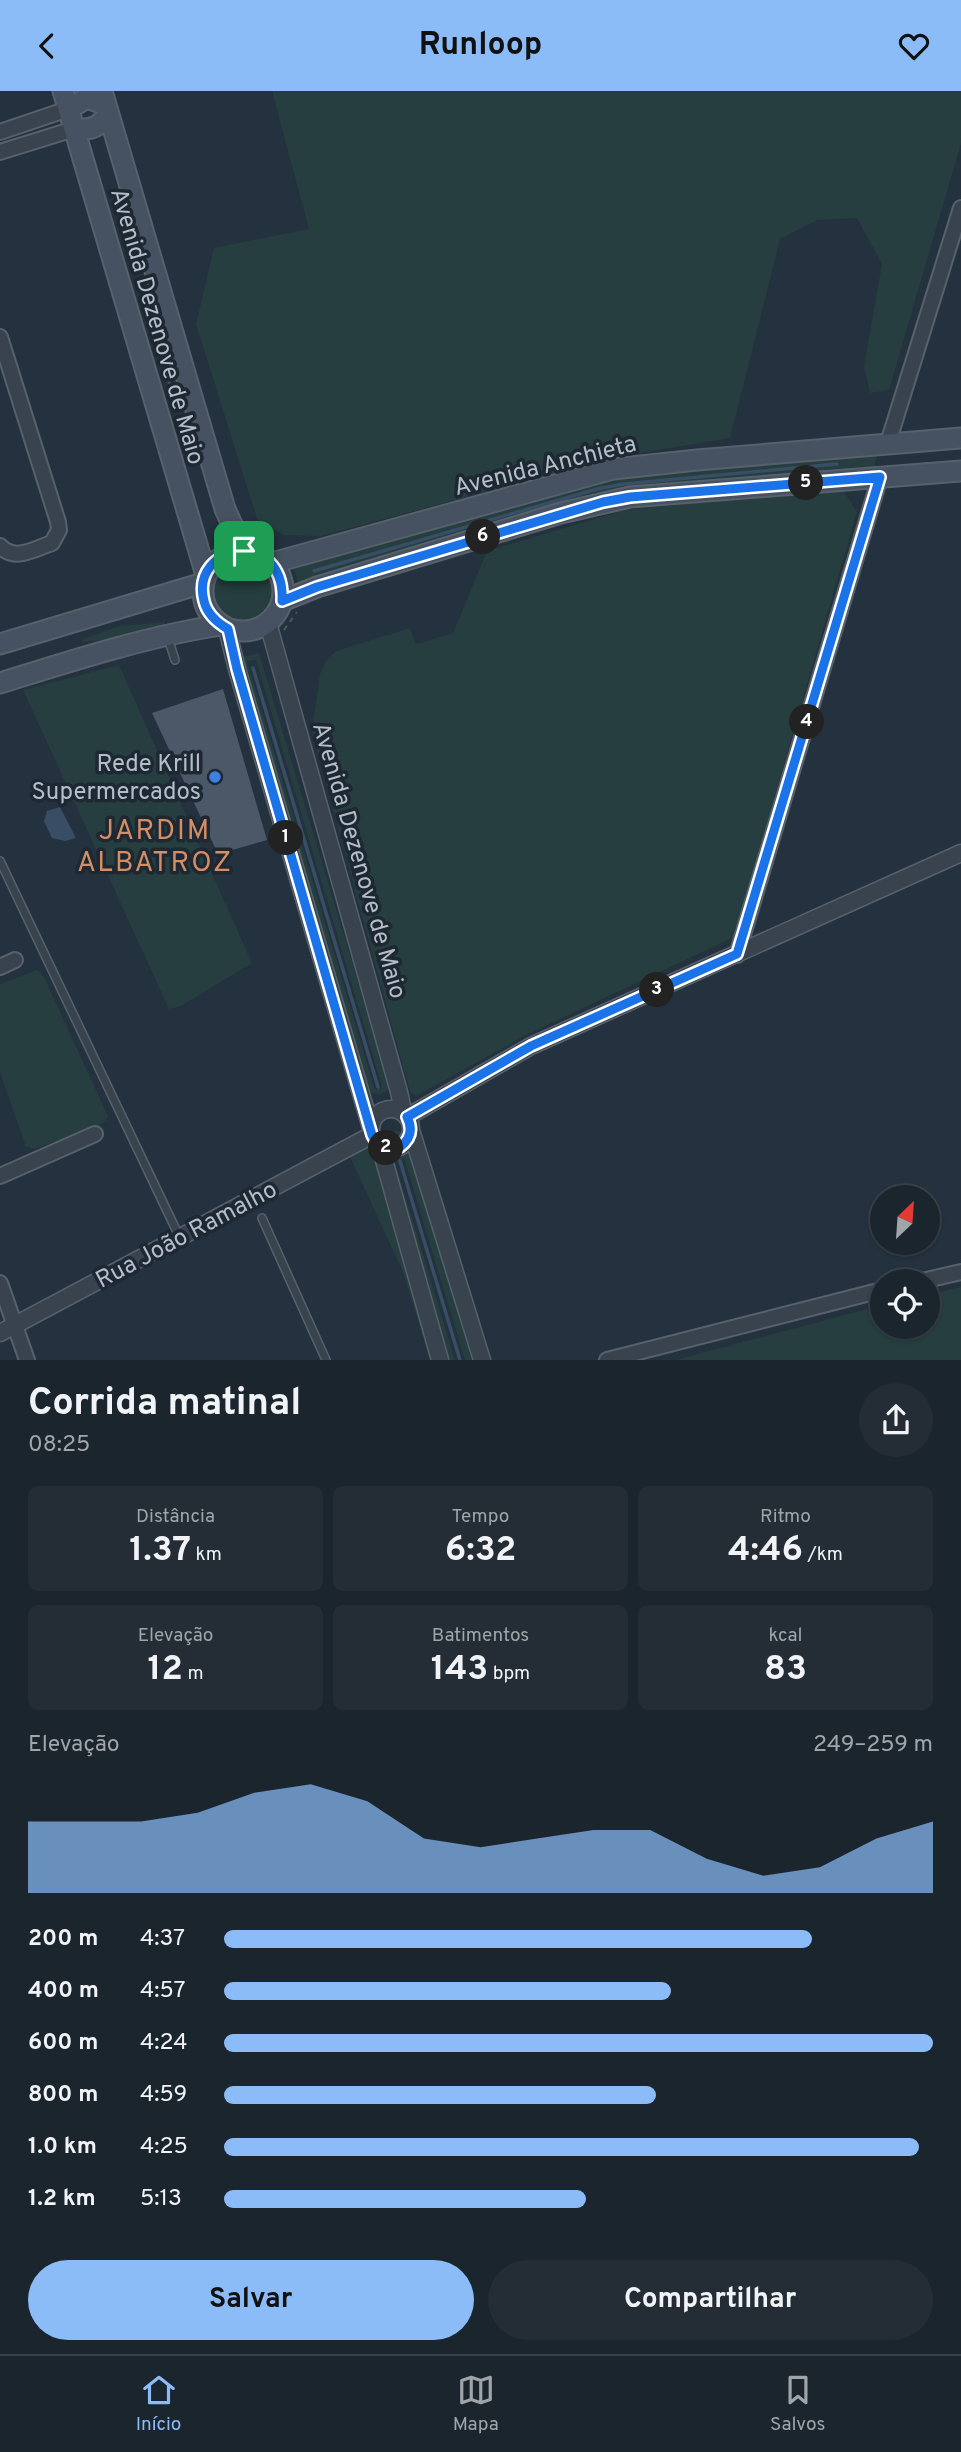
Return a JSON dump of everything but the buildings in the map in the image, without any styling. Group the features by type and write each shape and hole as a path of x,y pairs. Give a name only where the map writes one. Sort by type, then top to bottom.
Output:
{"main road":[{"path":"66,100 87,98 105,103 102,123 95,128 74,129"},
{"name":"Avenida Dezenove de Maio","path":"66,100 204,579"},
{"name":"Avenida Dezenove de Maio","path":"105,103 225,509 244,551"},
{"path":"906,475 901,467 904,454 908,451 953,447 961,441"},
{"name":"Avenida Anchieta","path":"272,563 613,469 888,443 961,441"},
{"path":"880,477 880,460 888,443"},
{"name":"Avenida Anchieta","path":"282,601 317,587 603,502 630,497 961,471"},
{"path":"0,683 168,637 224,627 248,631 268,623 277,613 282,601 283,587 280,574 272,563 254,552 226,555 211,567 204,579 203,595 206,607 212,617 224,627"},
{"path":"0,644 204,579"}],"street":[{"path":"0,132 66,100"},
{"path":"0,152 74,129"},
{"path":"888,443 961,208"},
{"path":"0,337 59,530 52,543 16,555 7,553 0,547"},
{"path":"737,954 880,477"},
{"name":"Avenida Dezenove de Maio","path":"268,623 407,1119 482,1360"},
{"path":"224,627 440,1360"},
{"path":"407,1119 531,1046 961,853"},
{"path":"0,967 15,960"},
{"path":"363,1104 400,1092"},
{"path":"374,1136 376,1115 382,1111 388,1109 407,1119"},
{"path":"374,1136 387,1149 400,1147 408,1140 407,1119"},
{"path":"0,1176 95,1134"},
{"name":"Rua João Ramalho","path":"7,1330 179,1236 374,1136"},
{"path":"940,1277 961,1272"},
{"path":"0,1283 7,1330 27,1360"},
{"path":"607,1360 870,1293"}],"lane":[{"path":"168,637 175,660"},
{"path":"0,860 179,1236"},
{"path":"262,1218 326,1360"}],"green space":[{"path":"272,91 961,91 961,143 889,390 870,393 864,366 882,264 857,218 817,220 780,239 730,438 611,458 321,536 283,535 257,519 196,324 214,248 309,229"},
{"path":"878,452 876,470 655,488 299,584 293,566 599,479"},
{"path":"842,488 857,512 734,937 528,1034 416,1096 410,1092 312,731 320,674 326,661 336,651 410,628 416,644 453,633 487,551 625,510"},
{"path":"245,559 258,562 268,569 275,579 278,592 275,605 268,615 258,622 245,625 232,622 222,615 215,605 212,592 215,579 222,569 232,562"},
{"path":"165,622 165,631 82,642 83,639 119,626"},
{"path":"259,653 390,1086 382,1094 371,1093 368,1085 240,657","holes":["256,660 382,1087 375,1090 247,661"]},
{"path":"119,665 252,963 181,1006 169,1009 23,690"},
{"path":"37,970 43,975 108,1116 104,1123 35,1149 26,1147 0,1072 0,984"},
{"path":"397,1130 408,1144 472,1360 465,1360 404,1158 395,1162 455,1360 430,1360 403,1272 349,1155"},
{"path":"961,1287 961,1360 675,1360 870,1308 870,1339 940,1339 940,1292"}],"water":[{"path":"60,807 76,838 65,841 52,838 44,821 47,811"}],"waterway":[{"path":"142,296 172,391"},
{"path":"314,571 597,489 624,484 837,464"},
{"path":"253,668 378,1087"},
{"path":"400,1161 460,1360"}],"place":[{"name":"Rede Krill Supermercados","path":"215,777"}],"district":[{"name":"JARDIM ALBATROZ","path":"155,845"}],"route":[{"path":"880,477 737,954 531,1046 407,1117 410,1137 406,1143 394,1149 380,1146 372,1135 237,669 228,629 212,617 206,607 203,583 211,567 226,555 244,551 254,552 272,563 280,574 282,601 317,587 603,502 630,497 880,477"}]}
